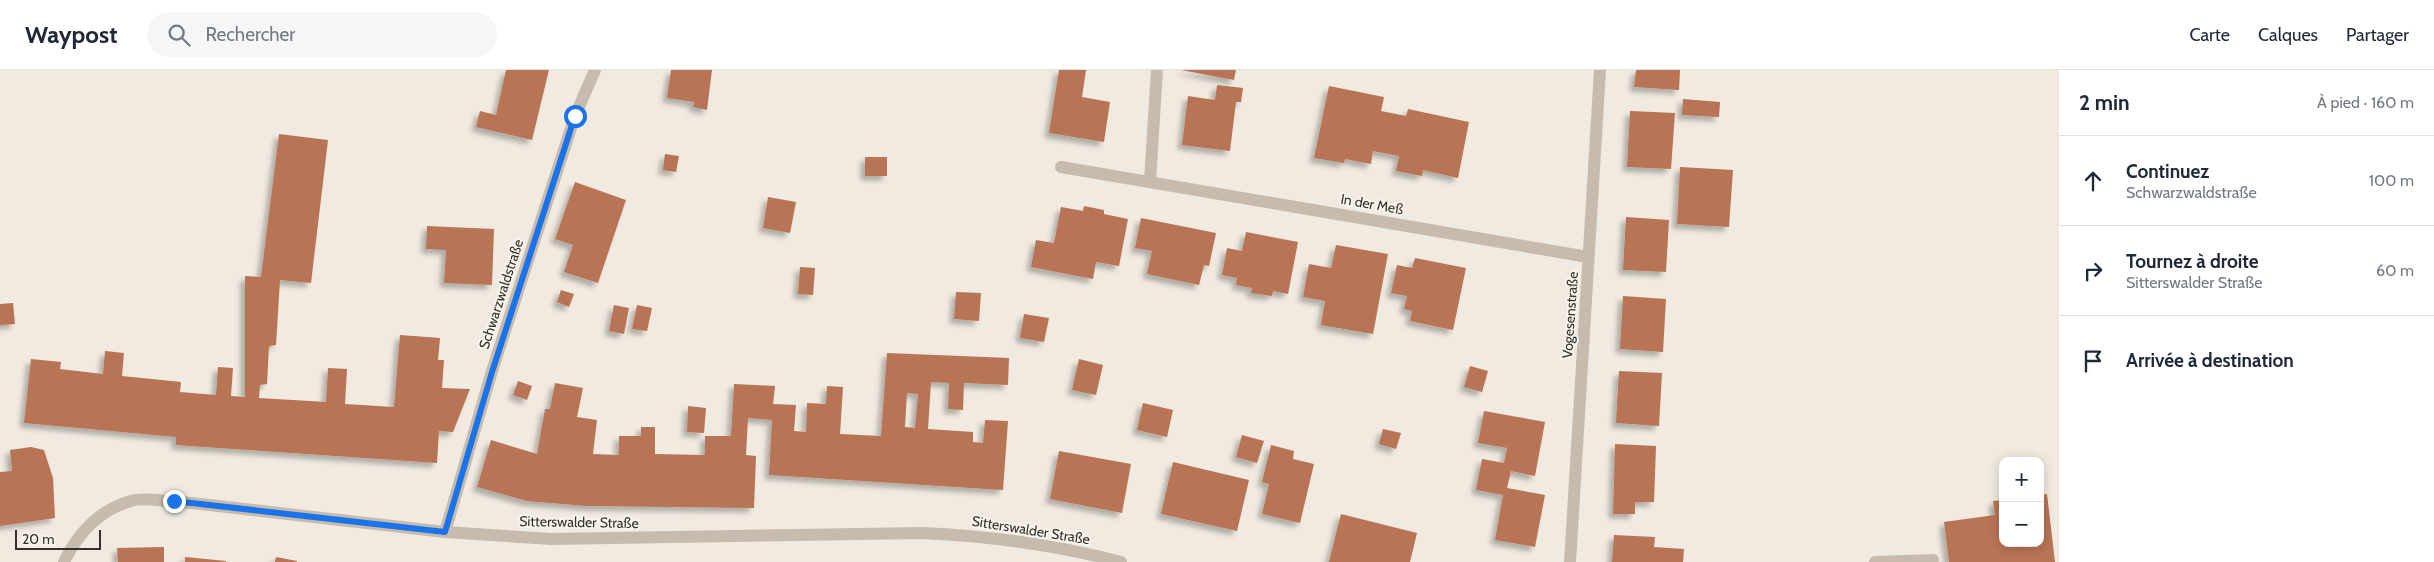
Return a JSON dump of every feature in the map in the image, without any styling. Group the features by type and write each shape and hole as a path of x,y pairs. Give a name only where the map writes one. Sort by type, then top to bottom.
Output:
{"street":[{"name":"Schwarzwaldstraße","path":"445,532 516,296 575,116 595,70"},
{"path":"1150,181 1157,70"},
{"name":"Vogesenstraße","path":"1570,562 1600,70"},
{"name":"In der Meß","path":"1061,167 1588,257"},
{"name":"Sitterswalder Straße","path":"64,562 75,540 100,515 132,500 174,501 445,532 551,539 922,533 969,535 1011,540 1121,562"},
{"path":"1875,562 1933,560"}],"building":[{"path":"506,70 549,70 532,140 476,127 480,111 496,115"},
{"path":"671,70 712,70 707,110 693,107 694,102 667,98"},
{"path":"1059,70 1086,70 1082,97 1110,102 1104,142 1049,133"},
{"path":"1181,70 1236,70 1234,80"},
{"path":"1636,70 1680,70 1679,90 1634,87"},
{"path":"1217,85 1243,88 1241,102 1236,102 1230,151 1182,145 1188,96 1215,100"},
{"path":"1329,86 1384,97 1381,111 1406,116 1408,109 1469,122 1458,178 1423,170 1422,176 1396,171 1399,156 1373,151 1371,164 1345,159 1344,163 1314,158"},
{"path":"1683,99 1720,102 1719,117 1682,115"},
{"path":"1630,111 1675,113 1671,169 1627,167"},
{"path":"279,134 328,140 311,283 280,280 276,345 269,346 267,384 260,385 259,398 326,402 328,368 347,369 345,404 394,407 400,335 440,338 438,360 444,360 442,388 470,389 453,432 439,431 437,463 176,445 176,437 24,423 31,359 61,362 60,369 103,374 105,351 124,353 122,376 181,382 180,392 216,395 218,367 233,368 231,396 245,397 245,276 261,277"},
{"path":"665,154 679,156 676,172 663,170"},
{"path":"865,157 887,157 887,176 865,176"},
{"path":"1680,167 1733,170 1729,227 1677,224"},
{"path":"575,182 626,200 598,283 564,272 573,245 555,239"},
{"path":"768,197 796,202 790,233 763,228"},
{"path":"1084,206 1104,210 1104,214 1128,219 1119,266 1096,262 1093,279 1031,267 1036,240 1054,243 1061,207 1083,211"},
{"path":"1626,217 1669,220 1666,272 1623,270"},
{"path":"1141,218 1216,233 1209,266 1204,265 1199,285 1147,274 1152,251 1135,248"},
{"path":"427,226 494,229 492,285 444,283 446,250 426,249"},
{"path":"1246,232 1298,242 1288,294 1273,291 1272,296 1251,293 1252,288 1236,285 1237,278 1222,275 1227,248 1242,251"},
{"path":"1336,245 1388,254 1373,334 1321,325 1325,301 1303,297 1309,264 1331,268"},
{"path":"1415,258 1466,268 1453,330 1410,321 1412,311 1404,309 1407,296 1391,293 1397,265 1412,268"},
{"path":"800,267 815,268 813,295 798,294"},
{"path":"561,290 574,294 569,307 557,302"},
{"path":"956,292 981,293 979,321 954,319"},
{"path":"1623,296 1666,299 1663,352 1620,349"},
{"path":"13,303 15,324 0,325 0,304"},
{"path":"614,305 629,308 624,334 609,331"},
{"path":"637,305 652,308 647,331 632,329"},
{"path":"1024,314 1049,318 1044,342 1020,338"},
{"path":"887,353 1009,358 1008,385 964,383 963,410 948,409 949,383 931,382 928,429 973,432 973,442 983,443 985,420 1008,421 1003,490 769,475 772,420 748,418 746,455 756,456 754,508 587,506 527,501 477,487 491,440 537,454 545,409 550,409 555,383 583,388 577,417 597,420 593,454 619,455 619,436 641,436 641,427 655,427 655,454 705,455 705,436 731,436 734,384 775,386 773,404 796,405 794,431 806,432 807,403 826,404 827,386 843,387 840,434 881,436","holes":["907,393 918,394 915,428 905,427"]},
{"path":"1079,359 1103,365 1096,395 1072,390"},
{"path":"1470,366 1488,371 1482,392 1464,387"},
{"path":"1619,371 1662,373 1659,426 1616,423"},
{"path":"518,381 532,386 527,400 513,395"},
{"path":"1143,403 1173,410 1167,437 1137,430"},
{"path":"688,406 706,408 704,433 687,432"},
{"path":"1484,411 1545,422 1535,476 1511,471 1507,488 1545,495 1535,547 1495,540 1503,495 1476,490 1482,459 1504,463 1507,448 1478,443"},
{"path":"1383,429 1401,433 1396,449 1379,444"},
{"path":"1242,435 1264,441 1257,463 1236,457"},
{"path":"1615,444 1656,446 1654,502 1635,502 1635,514 1613,514"},
{"path":"1271,445 1294,451 1293,459 1314,464 1300,523 1262,514 1269,484 1262,482"},
{"path":"31,447 44,450 53,478 55,518 0,526 0,472 12,471 10,450"},
{"path":"1059,451 1131,464 1122,513 1050,499"},
{"path":"1173,462 1249,480 1237,531 1161,514"},
{"path":"2044,494 2047,494 2055,562 1949,562 1944,522 1995,515 1993,501 1999,500 1999,547 2044,547"},
{"path":"1341,514 1417,533 1410,562 1329,562"},
{"path":"1614,535 1655,537 1654,547 1684,549 1683,562 1612,562"},
{"path":"164,547 164,562 118,562 117,548"},
{"path":"185,557 226,561 226,562 185,562"},
{"path":"276,557 297,561 297,562 275,562"}],"route":[{"path":"174,501 445,532 492,372 575,116"}]}
